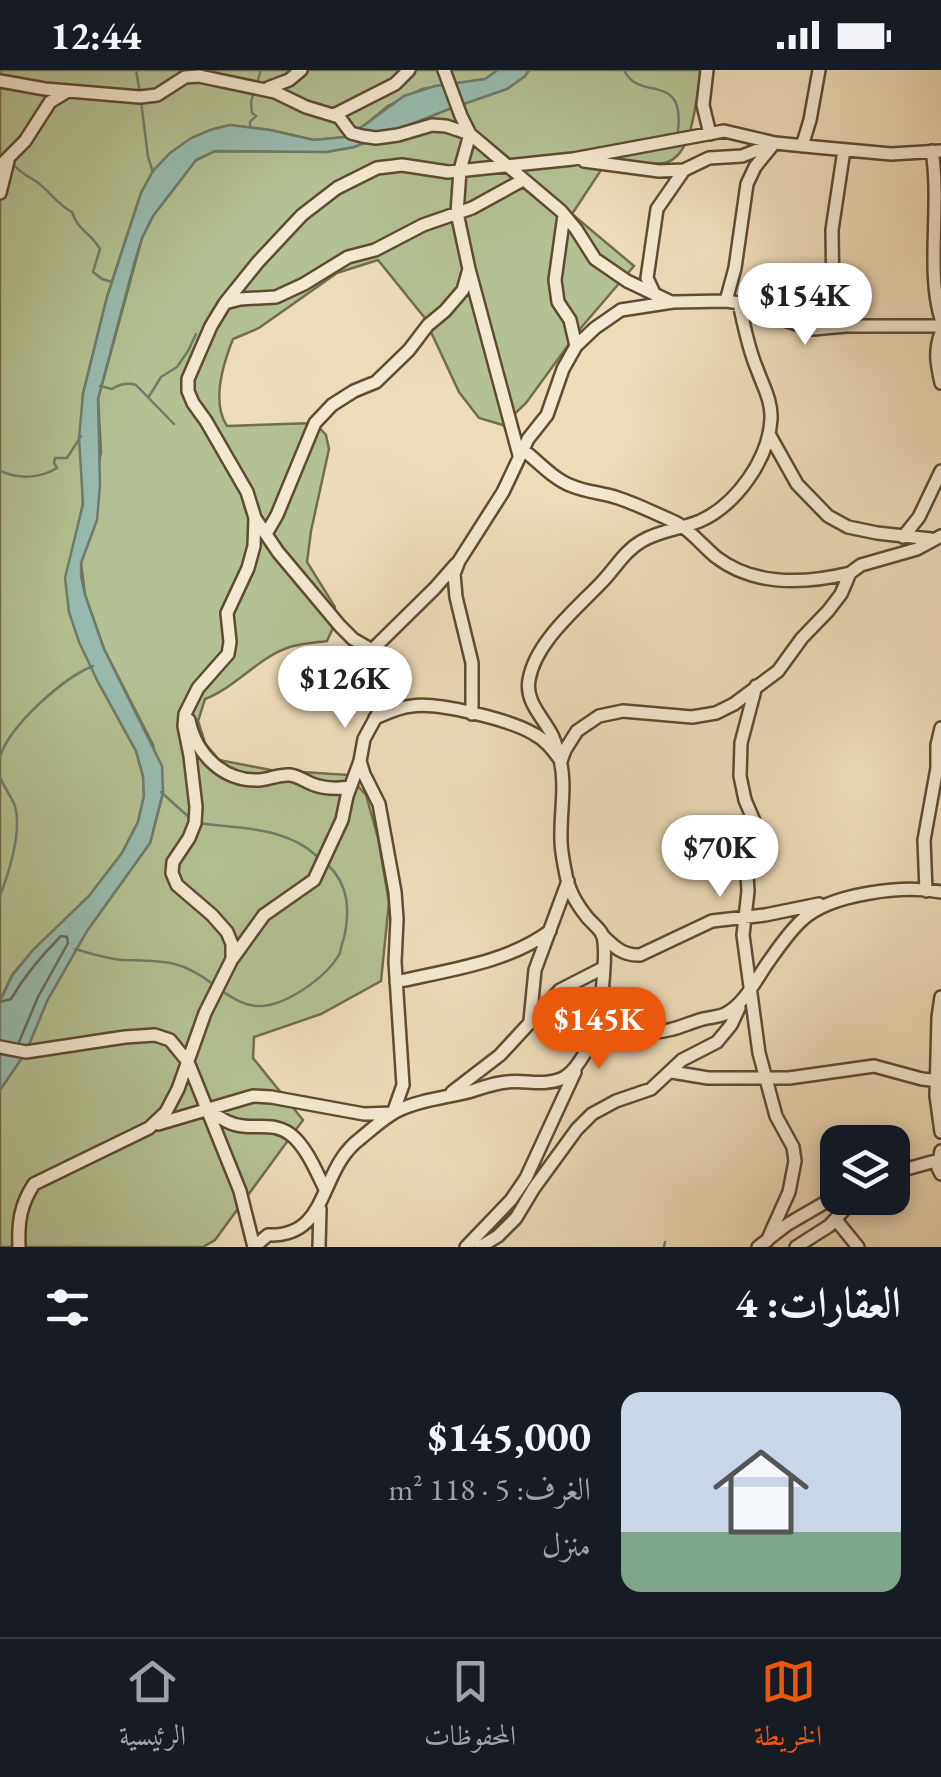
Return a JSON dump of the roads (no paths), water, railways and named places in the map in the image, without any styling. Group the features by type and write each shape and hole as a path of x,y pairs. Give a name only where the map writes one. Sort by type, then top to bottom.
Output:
{"street":[{"path":"264,89 276,87 302,70"},
{"path":"334,115 395,84 410,70"},
{"path":"707,70 703,104 710,134"},
{"path":"802,146 818,70"},
{"path":"446,71 470,134 564,216 595,260 627,281 673,302"},
{"path":"0,81 140,97 157,95 185,78 199,76 264,89 340,117 352,133 362,136 398,135 432,125 470,134"},
{"path":"0,194 5,162 25,142 50,102 68,91"},
{"path":"695,103 706,115"},
{"path":"149,1128 166,1112 178,1089 205,1013 232,959 264,915 314,880 342,820 364,739 388,695 392,677 388,664 352,640 266,534 255,518 247,492 188,391 195,362 225,303 302,215 337,188 377,168 402,164 448,172 573,159 724,131 775,143 844,150 891,154 937,151 936,254 941,326 936,348 941,383"},
{"path":"470,134 460,170 457,213 521,452 571,486 624,500 683,526 728,566 758,576 790,582 824,580 938,538"},
{"path":"573,159 659,171 684,170 709,158 742,156 775,143"},
{"path":"775,143 755,166 747,184 732,302 768,394 772,416 770,434 758,463 746,483 700,522 643,540 627,552 602,583 575,607 536,661 528,680 528,695 552,734 561,761 560,841 568,881 574,900 602,934 630,956 652,952 712,921 893,891 941,892"},
{"path":"819,328 832,304 832,230 844,150"},
{"path":"654,294 648,278 648,258 657,209 684,170"},
{"path":"225,303 276,297 348,258 376,250 423,225 472,208 523,180"},
{"path":"564,216 556,280 558,302 570,320 576,346"},
{"path":"266,534 278,515 315,423 354,391 376,382 409,350 463,290 469,269"},
{"path":"372,650 459,561 503,492 521,452 547,415 563,369 576,346 620,310 673,302 732,302 754,305 781,319 813,328 941,326"},
{"path":"770,434 797,484 828,516 848,526 903,537 938,538"},
{"path":"903,537 918,517 941,471"},
{"path":"232,959 227,932 177,885 172,873 173,862 195,823 184,726 187,709 198,688 228,654 227,612 248,568 255,518"},
{"path":"459,561 454,574 472,663 472,714"},
{"path":"561,761 577,731 599,716 622,711 692,717 716,713 734,704 778,671 841,594 850,573"},
{"path":"756,686 741,743 740,776 754,832 746,875 743,934 746,994 776,1116 793,1147 795,1161 789,1192 762,1244"},
{"path":"376,718 415,705 472,714 536,734 561,761"},
{"path":"187,709 191,730 203,752 215,766 232,776 266,780 289,775 316,786 350,788"},
{"path":"926,891 924,840 941,728"},
{"path":"0,1047 26,1052 155,1035 170,1040 188,1062 240,1191 254,1247 268,1235 283,1236 302,1228 312,1217 340,1160 350,1146 392,1112 403,1086 396,982 397,919 389,850 379,804 360,762"},
{"path":"530,1023 535,970 568,881"},
{"path":"594,1040 613,1028 676,1030 730,1012 803,918 838,900"},
{"path":"396,982 502,956 533,944 550,932"},
{"path":"466,1247 511,1200 526,1178 594,1040 600,1019 605,955 602,934"},
{"path":"444,1098 500,1055 560,990 603,968"},
{"path":"480,1247 516,1218 577,1129 592,1114 651,1089 682,1060 717,1042 746,994"},
{"path":"941,997 936,1096 941,1132"},
{"path":"672,1072 708,1078 766,1079 874,1066 939,1081"},
{"path":"20,1247 20,1211 34,1184 149,1128 206,1109 253,1096 364,1114 392,1112 503,1082 562,1079 577,1068"},
{"path":"206,1109 226,1122 278,1128 292,1136 305,1152 323,1194 319,1247"},
{"path":"910,1166 940,1155 941,1174"},
{"path":"762,1244 820,1206"},
{"path":"796,1247 840,1215"},
{"path":"836,1220 858,1247"}],"water":[{"path":"498,70 529,70 507,89 354,147 326,152 215,151 196,160 153,216 142,238 98,399 97,520 81,563 81,576 104,649 162,766 163,792 150,843 87,931 47,1001 26,1052 0,1090 0,1001 12,976 89,896 122,853 138,822 144,796 136,751 79,642 69,612 65,578 83,504 79,438 83,394 107,297 141,193 153,171 170,153 210,130 230,125 314,140 345,137 404,96 435,86 485,79"}],"waterway":[{"path":"136,70 140,93"},
{"path":"257,83 261,70"},
{"path":"624,70 631,80 675,100 678,131"},
{"path":"250,127 256,116 251,102 254,91"},
{"path":"141,101 153,172"},
{"path":"15,166 72,212 100,249 93,272 112,282"},
{"path":"148,398 161,377 177,367 196,334"},
{"path":"100,386 112,389 136,385 174,424"},
{"path":"0,471 28,477 50,472 57,468 55,458 67,458 81,436"},
{"path":"0,757 14,731 39,704 93,666"},
{"path":"0,777 17,816 11,864 0,896"},
{"path":"161,792 192,820"},
{"path":"199,823 277,834 318,857"},
{"path":"220,990 246,1004 267,1005 304,989 334,962 344,938 347,908 344,890 328,865"},
{"path":"75,949 117,959 171,963 214,985"},
{"path":"664,1247 665,1242"}]}
